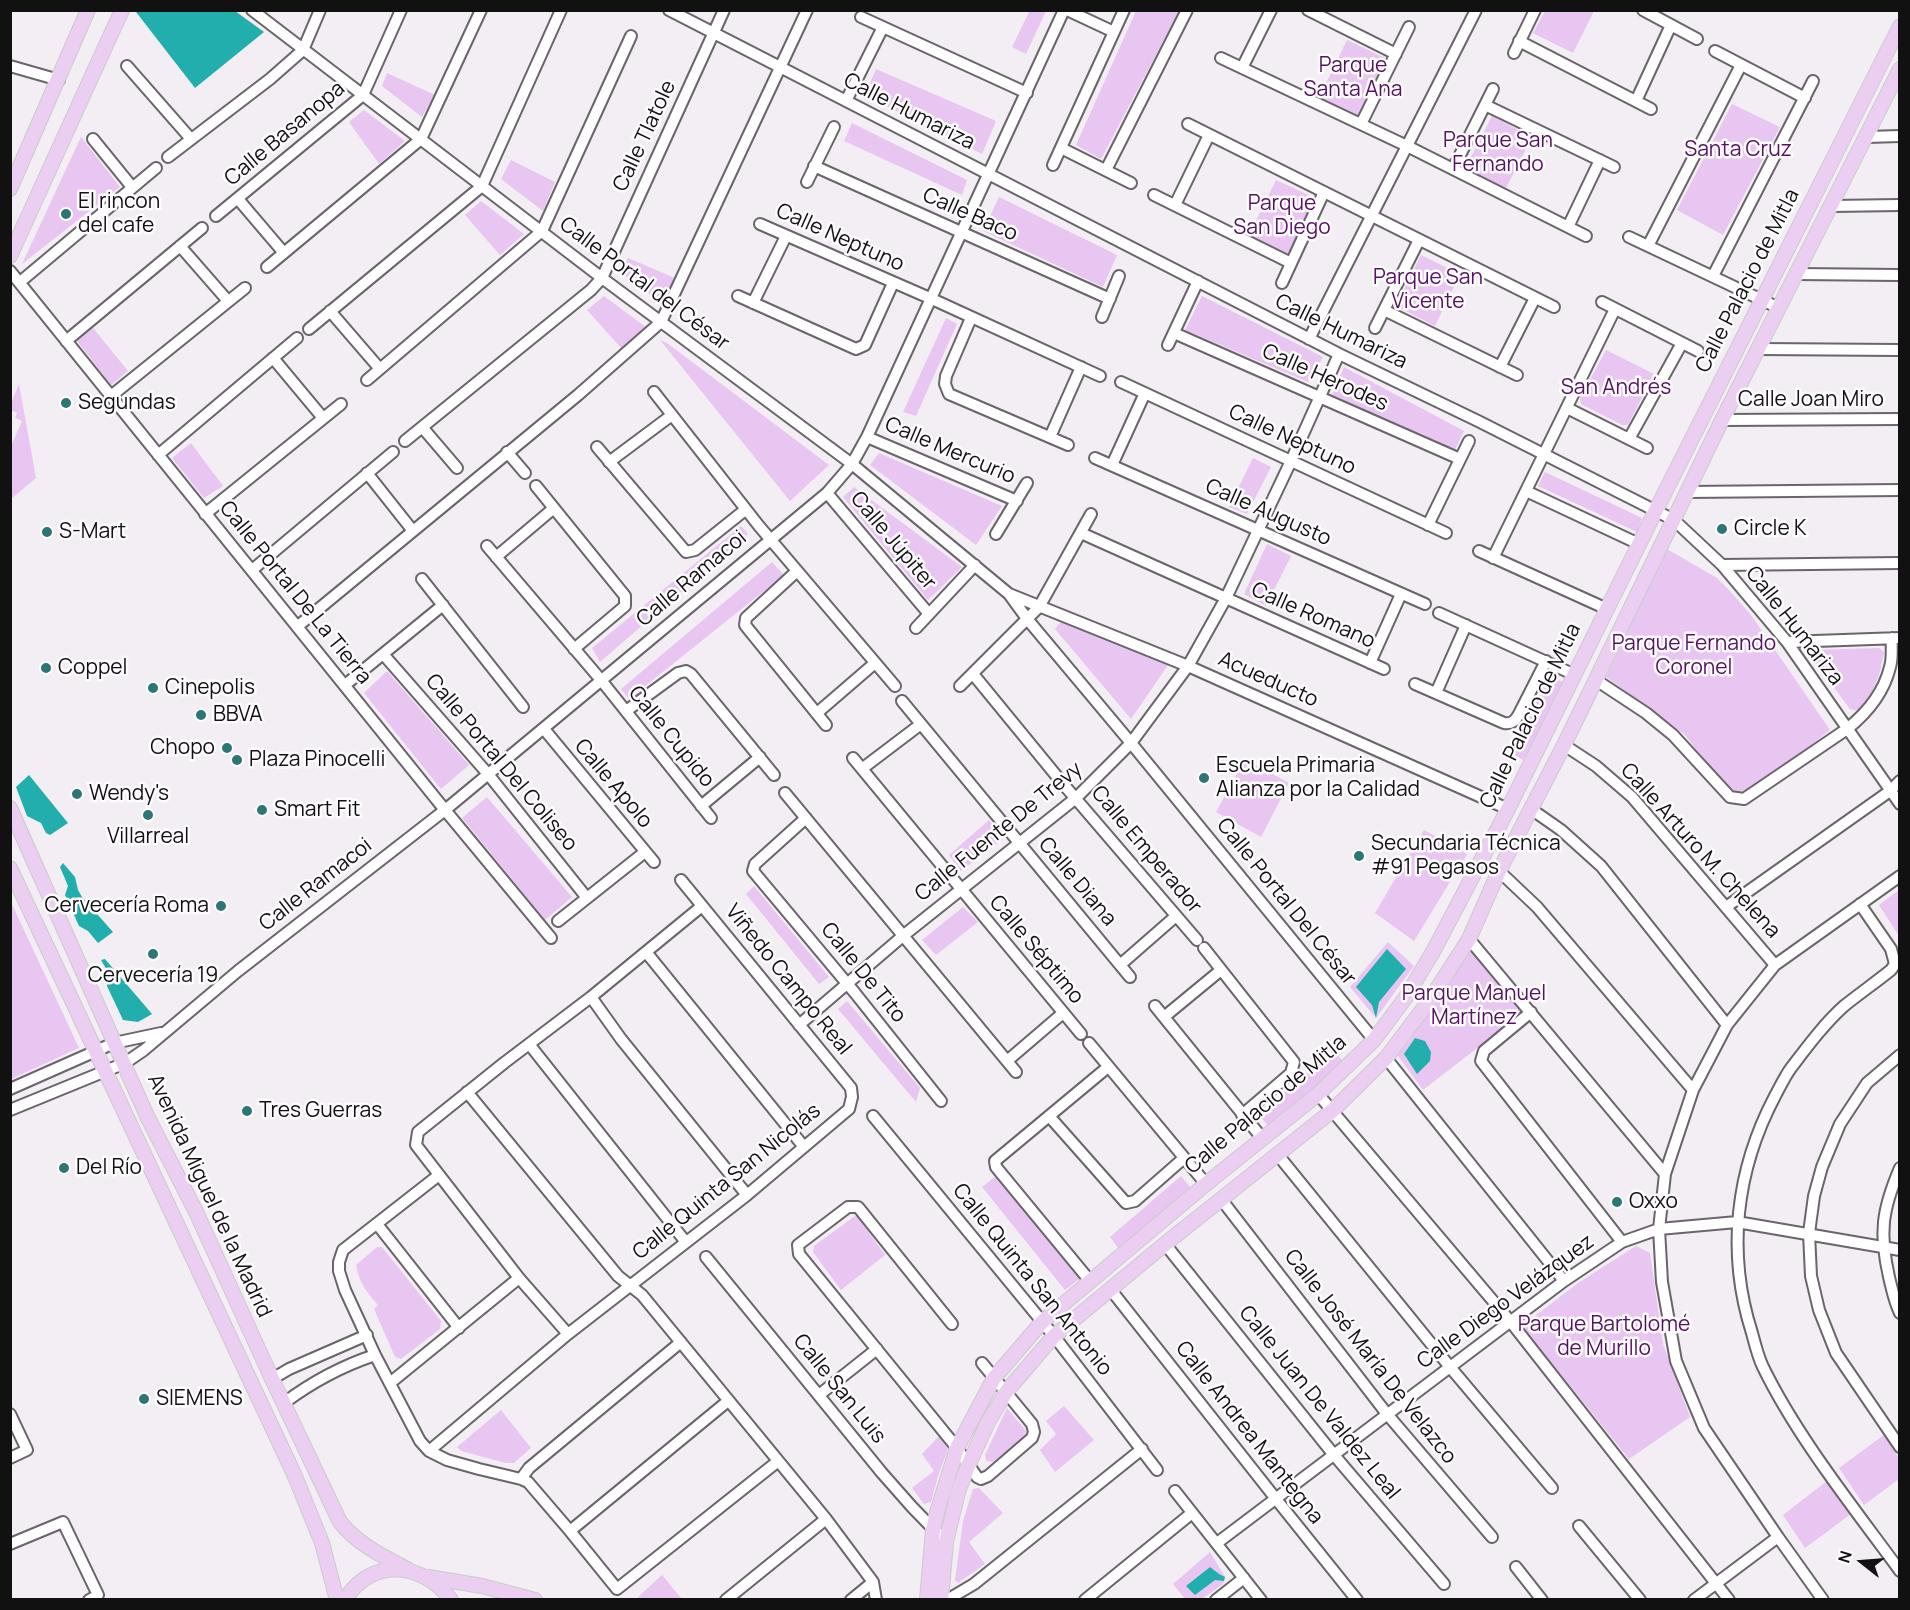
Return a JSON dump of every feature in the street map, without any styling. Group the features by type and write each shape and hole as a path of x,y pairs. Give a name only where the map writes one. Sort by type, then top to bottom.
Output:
{"main road":[{"path":"10,256 122,10"},
{"path":"10,189 85,12"},
{"name":"Calle Palacio de Mitla","path":"927,1599 933,1529 957,1448 994,1378 1042,1322 1206,1184 1318,1094 1374,1040 1406,997 1434,950 1508,809 1899,26"},
{"name":"Calle Palacio de Mitla","path":"941,1599 946,1542 958,1492 988,1422 1006,1392 1054,1336 1332,1111 1386,1058 1429,1001 1469,939 1530,808 1564,745 1722,420 1867,137 1899,69"},
{"name":"Avenida Miguel de la Madrid","path":"10,808 147,1116 196,1212 340,1522 354,1537 379,1554 426,1576"},
{"name":"Avenida Miguel de la Madrid","path":"10,868 294,1474 322,1543 337,1599"},
{"path":"345,1599 367,1577 394,1569 409,1570"},
{"path":"426,1576 444,1590 450,1599"},
{"path":"426,1576 535,1599"}],"street":[{"name":"Calle Portal del César","path":"252,10 602,278 852,464 1009,594"},
{"path":"168,157 270,79 303,50 320,10"},
{"name":"Calle Basanopa","path":"216,216 363,95 401,10"},
{"path":"267,267 421,139 481,10"},
{"path":"309,329 482,186 561,10"},
{"name":"Calle Humariza","path":"669,10 1339,354 1674,520 1722,565 1787,642 1899,804"},
{"name":"Calle Tlatole","path":"602,278 724,10"},
{"path":"298,626 628,353 661,322 807,10"},
{"path":"1065,10 1114,32"},
{"name":"Calle Ramacoi","path":"10,1110 124,1063 144,1050 238,971 445,810 827,493 852,464 867,438 1065,10"},
{"path":"1053,165 1124,10"},
{"path":"1106,170 1187,10"},
{"path":"1242,68 1271,10"},
{"path":"1308,10 1396,54"},
{"path":"1310,339 1476,10"},
{"path":"1514,53 1535,10"},
{"path":"1644,10 1697,39"},
{"path":"861,17 1027,93"},
{"path":"1636,101 1671,25"},
{"path":"846,101 883,27"},
{"path":"1361,124 1409,27"},
{"path":"367,380 542,231 631,36"},
{"path":"1519,41 1651,109"},
{"path":"1715,51 1805,98"},
{"path":"1221,58 1407,146 1586,236"},
{"path":"1648,246 1741,65"},
{"path":"10,66 58,80"},
{"path":"127,66 191,139"},
{"path":"1713,276 1813,81"},
{"path":"1453,169 1493,88"},
{"path":"1485,105 1614,167"},
{"path":"1188,124 1554,307"},
{"path":"807,182 834,128"},
{"path":"1175,205 1209,135"},
{"path":"1867,137 1899,136"},
{"path":"93,139 132,187"},
{"path":"1061,148 1131,183"},
{"path":"1568,226 1600,160"},
{"name":"Calle Baco","path":"814,166 1110,299"},
{"path":"20,282 156,168"},
{"path":"1282,283 1324,192"},
{"path":"1154,195 1291,263"},
{"path":"238,199 284,253"},
{"path":"1832,206 1899,205"},
{"name":"Calle Neptuno","path":"760,224 1100,376"},
{"path":"66,340 202,228"},
{"path":"753,303 786,236"},
{"path":"1629,237 1779,308"},
{"path":"1375,328 1419,240"},
{"path":"180,246 228,301"},
{"name":"Calle Portal De La Tierra","path":"10,272 551,938"},
{"path":"1796,274 1899,275"},
{"path":"1102,317 1119,276"},
{"path":"405,441 591,290 602,278"},
{"path":"1168,345 1198,282"},
{"path":"738,296 851,348 860,348 865,345 893,283"},
{"path":"111,396 245,288"},
{"path":"1500,367 1535,298"},
{"path":"1602,302 1698,351"},
{"path":"1384,309 1517,375"},
{"path":"1493,558 1615,309"},
{"path":"330,311 380,369"},
{"path":"971,318 946,376 945,389 949,394 1068,445"},
{"name":"Calle Herodes","path":"1174,333 1460,459"},
{"path":"158,455 297,338"},
{"path":"1629,439 1682,343"},
{"path":"1758,350 1899,350"},
{"name":"Calle Fuente De Trevy","path":"799,1025 904,935 1020,845 1076,798 1131,743 1188,666 1226,597 1339,354"},
{"path":"273,358 323,418"},
{"path":"1050,437 1081,367"},
{"name":"Calle Neptuno","path":"1121,382 1446,533"},
{"path":"654,392 745,510 895,686"},
{"path":"1112,465 1145,393"},
{"path":"205,514 341,404"},
{"path":"1567,408 1647,448"},
{"path":"609,462 672,415"},
{"name":"Calle Joan Miro","path":"1722,420 1899,419"},
{"path":"422,427 457,468"},
{"name":"Calle Mercurio","path":"867,438 1017,501"},
{"path":"1428,525 1469,441"},
{"path":"597,447 686,552 695,550 745,510"},
{"path":"252,570 393,452"},
{"path":"507,452 525,473"},
{"name":"Calle Augusto","path":"1095,458 1425,604"},
{"path":"367,473 413,531"},
{"path":"996,534 1027,483"},
{"path":"536,486 625,596 625,606 574,649"},
{"path":"1687,492 1899,490"},
{"path":"1526,491 1639,544"},
{"name":"Calle Júpiter","path":"827,493 929,614"},
{"path":"496,557 554,508"},
{"path":"960,686 1039,607 1091,514"},
{"name":"Calle Romano","path":"1081,533 1384,669"},
{"name":"Calle Cupido","path":"487,546 601,680 711,818"},
{"path":"1479,551 1607,609"},
{"path":"1722,565 1899,563"},
{"path":"916,628 975,565"},
{"path":"797,571 745,621 745,625 826,725"},
{"path":"422,579 523,707"},
{"name":"Acueducto","path":"1009,594 1188,666 1508,809"},
{"name":"Calle Portal Del César","path":"1009,594 1374,1040"},
{"path":"1370,663 1401,594"},
{"path":"345,685 443,605"},
{"path":"1439,613 1575,675"},
{"path":"1436,693 1466,625"},
{"path":"1596,680 1646,713 1673,735 1730,797 1744,798 1863,716 1880,692 1891,666 1896,638 1787,642"},
{"name":"Calle Portal Del Coliseo","path":"383,654 488,774 587,898"},
{"path":"1415,684 1510,724 1515,721 1546,662"},
{"path":"817,714 875,663"},
{"path":"626,711 681,671 691,674 774,775"},
{"name":"Calle Emperador","path":"973,674 1200,944 1294,1062 1291,1073 1242,1115"},
{"name":"Calle Diana","path":"902,701 1130,977"},
{"path":"863,768 921,724"},
{"name":"Calle Apolo","path":"544,729 654,862"},
{"name":"Calle Arturo M. Chelena","path":"1564,745 1596,766 1632,797 1775,965"},
{"path":"701,806 760,757"},
{"name":"Calle Séptimo","path":"853,758 1081,1034"},
{"path":"1726,907 1890,791 1899,781"},
{"path":"785,793 1016,1072"},
{"path":"1530,808 1561,830 1601,866 1727,1025"},
{"name":"Calle De Tito","path":"806,818 755,864 753,871 941,1101"},
{"path":"558,921 645,852"},
{"path":"1499,871 1545,916 1693,1090"},
{"path":"1823,1599 1704,1428 1676,1361 1662,1281 1659,1229 1665,1174 1693,1090 1727,1025 1775,965 1899,876"},
{"name":"Viñedo Campo Real","path":"681,880 850,1088 852,1097 849,1108"},
{"path":"1860,904 1890,949 1895,964 1891,970 1844,1007 1823,1028 1789,1070 1761,1123 1744,1176 1737,1222 1738,1262 1743,1307 1762,1366 1817,1455 1899,1571"},
{"path":"568,1334 519,1278 416,1145 418,1132 591,997 702,906"},
{"path":"1120,965 1176,916"},
{"path":"1469,939 1665,1174"},
{"path":"646,952 804,1147"},
{"path":"1164,1017 1221,970"},
{"path":"591,997 621,1039 747,1195"},
{"path":"1155,1006 1262,1138"},
{"path":"1531,1012 1484,1051 1481,1061 1622,1242"},
{"path":"1007,1061 1063,1013"},
{"name":"Calle Ramacoi","path":"10,1089 114,1043 163,1033"},
{"path":"1089,1043 1206,1184"},
{"path":"529,1044 685,1241"},
{"path":"1899,1055 1867,1083 1840,1124 1819,1177 1809,1233 1811,1276 1819,1310 1836,1353 1899,1447"},
{"path":"1386,1058 1564,1281"},
{"path":"1090,1281 996,1167 995,1161 1108,1066"},
{"path":"467,1092 618,1276 642,1295 826,1519 873,1582 876,1599"},
{"path":"1318,1094 1510,1321 1729,1599"},
{"name":"Calle Quinta San Nicolás","path":"429,1452 568,1334 747,1195 849,1108"},
{"name":"Calle Quinta San Antonio","path":"873,1116 1054,1336 1157,1470"},
{"path":"1049,1116 1126,1203 1135,1201 1184,1158"},
{"path":"1278,1155 1450,1367 1552,1488"},
{"path":"1899,1168 1884,1209 1882,1247 1899,1313"},
{"path":"439,1175 343,1250 339,1271 345,1290 375,1355 420,1441 429,1452 528,1482 624,1599"},
{"name":"Calle José María De Velazco","path":"1221,1199 1388,1414 1492,1537"},
{"path":"952,1324 858,1207 851,1206 801,1242 798,1250 957,1448 968,1466 977,1477 984,1478 1032,1438 1034,1432 1032,1424 982,1363"},
{"name":"Calle Diego Velázquez","path":"1217,1543 1510,1321 1622,1242 1659,1229 1737,1222 1899,1250"},
{"path":"377,1224 459,1328"},
{"name":"Calle Juan De Valdez Leal","path":"1166,1244 1334,1455 1444,1584"},
{"name":"Calle San Luis","path":"706,1257 897,1490 946,1542"},
{"path":"390,1383 519,1278"},
{"name":"Calle Andrea Mantegna","path":"1111,1290 1275,1499 1358,1599"},
{"path":"272,1379 289,1369 367,1335"},
{"path":"521,1479 529,1468 681,1342"},
{"path":"819,1395 877,1349"},
{"path":"284,1403 314,1383 355,1362 375,1355"},
{"path":"570,1531 728,1401"},
{"path":"10,1414 27,1450 10,1458"},
{"path":"947,1599 974,1584 1142,1449"},
{"path":"617,1589 777,1461"},
{"path":"1175,1491 1261,1599"},
{"path":"1084,1599 1192,1513"},
{"path":"726,1599 826,1519"},
{"path":"10,1544 63,1522 98,1595 89,1599"},
{"path":"1579,1526 1640,1599"},
{"path":"1694,1599 1778,1537"},
{"path":"1516,1567 1542,1599"},
{"path":"1216,1599 1244,1578"},
{"path":"851,1599 873,1582"}],"green space":[{"path":"1030,10 1046,11 1026,54 1012,47"},
{"path":"1136,11 1179,11 1101,159 1076,145"},
{"path":"1545,11 1594,11 1573,53 1533,33"},
{"name":"Parque Santa Ana","path":"1347,40 1387,59 1359,116 1319,98"},
{"path":"876,69 996,121 982,154 865,95"},
{"path":"387,73 435,95 422,117 382,86"},
{"name":"Santa Cruz","path":"1732,104 1780,127 1723,235 1677,210"},
{"path":"364,110 405,141 379,164 349,122"},
{"name":"Parque San Fernando","path":"1492,116 1532,137 1505,190 1465,169"},
{"path":"852,123 967,180 962,195 844,141"},
{"path":"81,137 120,187 22,264"},
{"path":"511,160 555,182 543,211 501,179"},
{"name":"Parque San Diego","path":"1276,180 1315,198 1288,254 1249,235"},
{"path":"999,197 1117,255 1103,287 983,231"},
{"path":"481,201 524,234 500,255 465,215"},
{"name":"Parque San Vicente","path":"1421,255 1460,274 1435,326 1396,306"},
{"path":"628,258 677,279 662,303 620,272"},
{"path":"604,296 647,328 622,349 587,310"},
{"path":"1202,296 1323,357 1308,382 1185,330"},
{"path":"946,318 957,324 916,416 903,412"},
{"path":"93,328 128,371 111,385 77,341"},
{"path":"660,340 667,343 829,465 790,501"},
{"name":"San Andrés","path":"1606,350 1654,374 1628,425 1622,425 1581,404 1580,398"},
{"path":"1344,367 1464,431 1454,452 1332,395"},
{"path":"19,384 36,478 11,499 11,446 22,421 15,418 17,413 11,410 11,403"},
{"path":"191,443 223,486 204,498 172,458"},
{"path":"879,453 1002,506 976,545 870,465"},
{"path":"1253,458 1271,467 1247,514 1229,507"},
{"path":"1545,472 1642,518 1637,532 1538,486"},
{"path":"854,487 962,567 928,600 843,497"},
{"path":"741,526 748,534 600,662 592,648"},
{"path":"1267,544 1291,556 1266,606 1244,594"},
{"name":"Parque Fernando Coronel","path":"1667,549 1717,578 1729,590 1751,615 1830,730 1757,788 1746,792 1735,791 1725,785 1684,734 1606,677"},
{"path":"772,562 784,575 629,699 621,689"},
{"path":"1062,620 1168,665 1131,719 1055,629"},
{"path":"1879,648 1884,652 1879,675 1869,698 1859,711 1850,709 1810,655 1812,650"},
{"path":"387,671 469,765 441,789 364,693"},
{"path":"1548,677 1564,682 1523,760 1513,754"},
{"path":"1245,759 1289,783 1261,837 1216,812"},
{"path":"487,797 572,897 545,920 462,818"},
{"path":"989,820 1003,839 961,871 949,855"},
{"path":"1424,830 1467,854 1414,941 1375,913"},
{"path":"754,886 829,977 819,984 746,894"},
{"path":"1899,890 1899,936 1879,905"},
{"path":"10,900 79,1048 11,1079 10,1079"},
{"path":"963,907 978,922 936,955 922,940"},
{"path":"1388,942 1414,966 1376,1018 1350,987"},
{"name":"Parque Manuel Martínez","path":"1472,948 1525,1011 1423,1090 1396,1053"},
{"path":"847,1001 920,1088 916,1102 838,1009"},
{"path":"1334,1050 1344,1063 1268,1126 1259,1114"},
{"path":"996,1176 1082,1277 1065,1290 982,1187"},
{"path":"1181,1176 1191,1188 1119,1249 1110,1237"},
{"path":"855,1216 885,1255 841,1290 813,1252 814,1246"},
{"name":"Parque Bartolomé de Murillo","path":"1636,1246 1650,1253 1663,1344 1690,1417 1629,1459 1522,1326 1578,1283"},
{"path":"377,1247 382,1247 441,1321 440,1329 401,1359 395,1357 374,1309 378,1305 364,1287 357,1271 356,1265"},
{"path":"1064,1406 1094,1440 1055,1472 1040,1450 1056,1434 1046,1421"},
{"path":"1007,1408 1026,1431 1024,1439 993,1462 986,1461 985,1455"},
{"path":"501,1410 531,1448 514,1463 461,1451 457,1447"},
{"path":"1884,1435 1899,1458 1899,1479 1864,1505 1839,1468"},
{"path":"939,1436 948,1449 931,1502 924,1504 912,1488 934,1471 922,1454"},
{"path":"1827,1481 1851,1514 1805,1548 1783,1515"},
{"path":"979,1488 1003,1513 969,1542 985,1564 958,1583 955,1580 963,1521 973,1489"},
{"path":"1210,1552 1225,1577 1223,1584 1202,1599 1185,1599 1173,1584"},
{"path":"662,1575 682,1599 640,1599 638,1597"}],"water":[{"path":"137,10 235,11 264,32 195,88 136,12"},
{"path":"29,775 68,823 50,835 46,833 41,823 27,816 16,787"},
{"path":"63,863 75,877 82,897 113,932 98,943 88,931 79,926 65,895 68,886 60,867"},
{"path":"1387,949 1406,969 1379,1002 1376,1018 1372,1005 1356,987"},
{"path":"105,959 152,1014 138,1022 123,1020 107,986 108,972 101,960"},
{"path":"1415,1038 1425,1041 1431,1052 1430,1061 1417,1074 1404,1054"},
{"path":"1210,1567 1225,1577 1224,1581 1215,1580 1195,1595 1186,1586"}],"place":[{"name":"El rincon del cafe","path":"66,214"},
{"name":"Segundas","path":"66,403"},
{"name":"Circle K","path":"1722,529"},
{"name":"S-Mart","path":"47,532"},
{"name":"Coppel","path":"46,668"},
{"name":"Cinepolis","path":"153,688"},
{"name":"BBVA","path":"201,715"},
{"name":"Chopo","path":"227,748"},
{"name":"Plaza Pinocelli","path":"237,760"},
{"name":"Escuela Primaria Alianza por la Calidad","path":"1204,778"},
{"name":"Wendy's","path":"77,794"},
{"name":"Smart Fit","path":"262,810"},
{"name":"Villarreal","path":"148,815"},
{"name":"Secundaria Técnica #91 Pegasos","path":"1359,856"},
{"name":"Cervecería Roma","path":"221,906"},
{"name":"Cervecería 19","path":"153,954"},
{"name":"Tres Guerras","path":"247,1111"},
{"name":"Del Río","path":"64,1168"},
{"name":"Oxxo","path":"1617,1202"},
{"name":"SIEMENS","path":"144,1399"}]}
